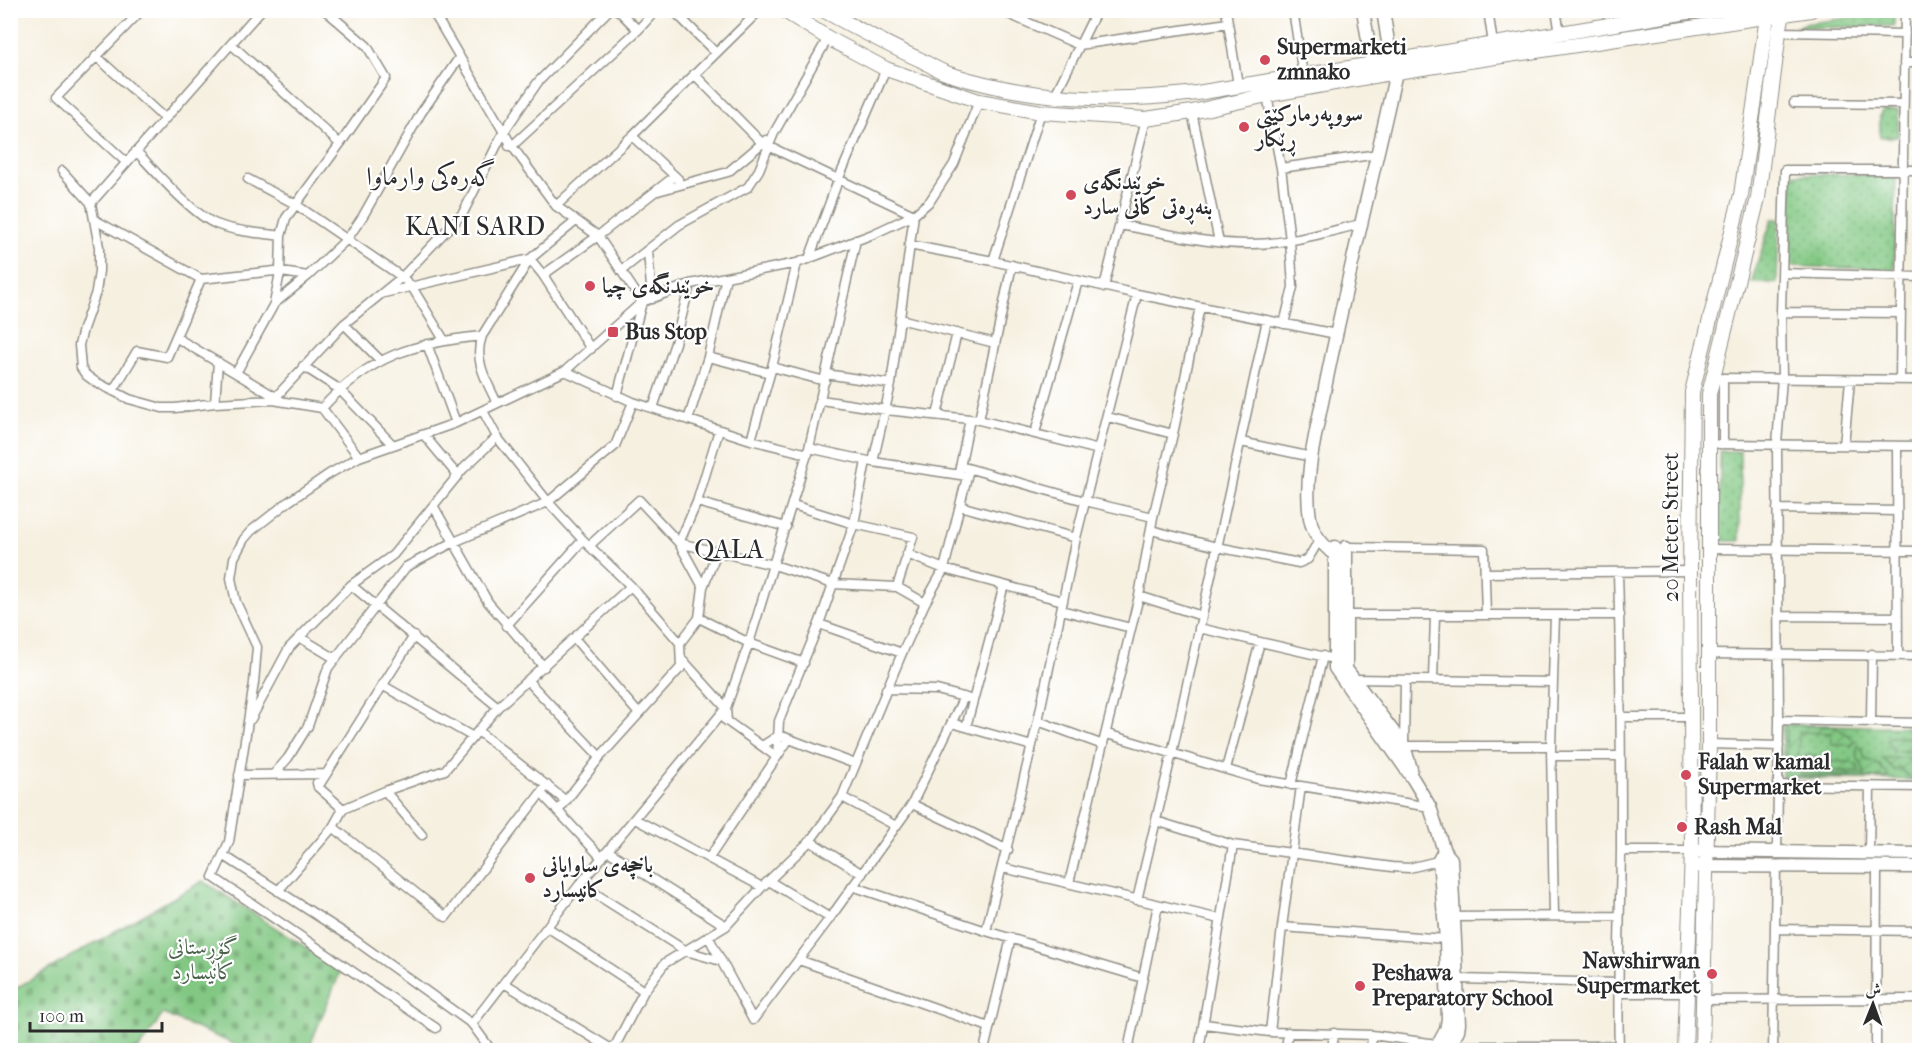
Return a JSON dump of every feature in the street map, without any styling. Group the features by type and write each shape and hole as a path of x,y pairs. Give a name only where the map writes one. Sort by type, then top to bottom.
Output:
{"main road":[{"path":"783,10 828,38 886,69 979,101 1041,112 1146,119 1196,111 1493,44 1700,10"},
{"path":"823,10 893,48 948,74 1054,97 1097,100 1143,99 1197,93 1372,64 1393,66 1811,10"},
{"name":"20 Meter Street","path":"1702,1050 1710,744 1709,549 1716,444 1709,394 1758,198 1779,32 1784,13"},
{"name":"20 Meter Street","path":"1685,1050 1692,851 1690,572 1692,392 1741,195 1768,14"},
{"path":"1762,52 1777,52"},
{"path":"1196,111 1197,93"},
{"path":"1692,645 1709,650"}],"street":[{"path":"126,162 56,98 142,10"},
{"path":"91,203 261,10"},
{"path":"236,373 274,304 280,272 281,236 286,218 386,78 367,46 325,10"},
{"path":"432,10 512,146 556,206 598,236 642,302 617,396"},
{"path":"277,400 303,366 344,324 402,277 463,213 503,133 538,82 609,10"},
{"path":"618,10 638,30"},
{"path":"497,147 512,146 638,30 656,10"},
{"path":"673,10 716,52"},
{"path":"556,206 632,136 760,10"},
{"path":"1054,97 1097,10"},
{"path":"1226,10 1238,85"},
{"path":"1293,10 1303,75"},
{"path":"1364,10 1372,64"},
{"path":"1383,10 1393,66 1378,154 1336,334 1312,457 1308,501 1312,528 1331,548 1346,615 1348,679 1430,807 1445,857 1458,979 1459,1027 1443,1048"},
{"path":"1488,10 1493,44"},
{"path":"1556,10 1560,33"},
{"path":"1900,379 1905,10"},
{"path":"1006,13 1079,45 1228,23"},
{"path":"1779,32 1905,34"},
{"path":"652,193 728,172 766,144 828,38"},
{"path":"231,44 340,144"},
{"path":"96,56 165,119"},
{"path":"274,304 348,238 363,216 421,113 459,58"},
{"path":"1904,63 1920,63"},
{"path":"809,259 839,178 886,69"},
{"path":"694,74 766,144 914,215"},
{"path":"1267,95 1281,168 1290,240 1293,287 1284,324"},
{"path":"436,1028 213,877 229,842 254,684 257,647 241,615 232,589 231,578 234,558 244,539 261,522 329,474 359,458 456,423 565,370 642,302 690,284 797,263 914,215 930,201 954,164 979,101"},
{"path":"1794,103 1904,104"},
{"path":"1196,111 1219,242"},
{"path":"993,261 1041,112"},
{"path":"1104,287 1146,119"},
{"path":"632,136 684,184"},
{"path":"622,270 679,225 748,187 759,170 766,144"},
{"path":"136,152 170,186 212,222 281,236"},
{"path":"1281,168 1378,154"},
{"path":"1777,852 1779,616 1777,444 1782,378 1781,312 1785,170 1920,170"},
{"path":"62,171 91,203 99,247 96,292 79,345 81,368 86,375 113,392 147,405 162,408 277,400 322,408 359,458"},
{"path":"543,275 598,236 675,176"},
{"path":"248,179 295,204 402,277 412,287 444,340"},
{"path":"777,757 779,721 819,624 854,524 886,410 914,215"},
{"path":"95,220 201,279 280,272 308,276"},
{"path":"497,403 481,365 479,349 482,336 530,259 576,220"},
{"path":"1120,225 1219,242 1251,244 1290,240 1361,224"},
{"path":"472,1024 580,884 724,719 809,451 856,240"},
{"path":"909,245 1336,334"},
{"path":"648,251 652,298"},
{"path":"380,295 530,259"},
{"path":"530,259 591,349"},
{"path":"751,440 797,263"},
{"path":"979,420 1012,265"},
{"path":"1782,273 1920,277"},
{"path":"688,420 708,357 726,277"},
{"path":"113,392 137,351 167,357 201,279"},
{"path":"1035,433 1078,281"},
{"path":"653,408 675,343 690,284"},
{"path":"987,931 1038,722 1076,538 1137,294"},
{"path":"1069,883 1139,596 1153,517 1200,307"},
{"path":"1781,312 1900,313"},
{"path":"900,319 995,343"},
{"path":"1137,900 1172,753 1266,320"},
{"path":"344,324 381,361"},
{"path":"937,415 957,333"},
{"path":"322,408 339,389 381,361 427,344 482,336"},
{"path":"177,338 277,400"},
{"path":"427,344 456,423"},
{"path":"708,357 771,370 891,384"},
{"path":"215,403 218,362"},
{"path":"303,366 339,389 393,445"},
{"path":"565,370 617,396 751,440 870,461 964,474 1153,517"},
{"path":"1920,380 1723,378 1716,444 1920,446"},
{"path":"1844,445 1850,380"},
{"path":"821,400 979,420 1099,450"},
{"path":"274,774 288,758 308,726 328,668 406,567 454,542 548,502 615,446 633,402"},
{"path":"483,411 497,437 548,502 631,586 680,643 682,662 726,708"},
{"path":"1108,417 1173,434"},
{"path":"504,983 613,1050 644,991 665,963 726,926 762,887 810,841 842,797 902,653 944,569 960,506 970,419"},
{"path":"679,543 697,502 719,430"},
{"path":"424,435 458,476"},
{"path":"247,728 290,648 351,585 393,555 458,476 497,437"},
{"path":"1241,442 1312,457"},
{"path":"1897,446 1898,655"},
{"path":"506,626 586,543 639,500 679,543 703,587"},
{"path":"697,502 786,527"},
{"path":"792,505 854,524 913,537 897,587"},
{"path":"960,506 1076,538"},
{"path":"434,507 488,602 506,626 544,667"},
{"path":"1777,509 1898,511"},
{"path":"1291,785 1328,658 1331,548 1312,528"},
{"path":"1151,530 1217,547 1299,563 1331,548 1484,549 1486,615"},
{"path":"679,543 774,565 833,584 897,587 925,603"},
{"path":"1709,549 1920,551"},
{"path":"680,643 699,618 703,587 717,552"},
{"path":"908,554 944,569 1063,601"},
{"path":"393,555 406,567"},
{"path":"1486,573 1690,572"},
{"path":"1204,1024 1270,1032 1372,1035 1443,1048 1619,1048 1621,717 1618,573"},
{"path":"351,585 498,707"},
{"path":"708,936 753,1020 912,804 964,697 1004,585"},
{"path":"279,891 333,827 343,809 385,791 445,770 498,707 631,586"},
{"path":"1139,596 1202,616"},
{"path":"1061,610 1131,628"},
{"path":"1346,615 1620,615"},
{"path":"1433,680 1435,615"},
{"path":"1554,916 1551,751 1555,615"},
{"path":"1779,616 1898,617"},
{"path":"699,618 749,643 804,663"},
{"path":"819,624 902,653"},
{"path":"1199,628 1328,658 1404,746"},
{"path":"318,787 414,636"},
{"path":"301,638 336,659"},
{"path":"575,639 639,714"},
{"path":"1226,769 1260,642"},
{"path":"1709,650 1920,656"},
{"path":"1871,721 1872,654"},
{"path":"558,811 600,757 682,662"},
{"path":"1348,679 1552,682"},
{"path":"1406,680 1404,746 1413,779"},
{"path":"528,681 600,757"},
{"path":"382,685 475,734 566,801"},
{"path":"886,689 937,690 964,697"},
{"path":"964,697 966,727"},
{"path":"959,708 966,727"},
{"path":"1621,717 1692,717"},
{"path":"724,719 777,757"},
{"path":"1779,720 1920,723"},
{"path":"1038,722 1103,745"},
{"path":"952,723 1032,746"},
{"path":"1107,734 1258,779 1430,807"},
{"path":"779,735 855,764"},
{"path":"762,746 779,735"},
{"path":"709,858 789,739"},
{"path":"1710,744 1779,746"},
{"path":"1390,746 1551,751 1620,756"},
{"path":"314,774 318,787 343,809"},
{"path":"239,775 326,774"},
{"path":"333,827 446,917 547,785"},
{"path":"1778,785 1920,787"},
{"path":"1270,1032 1281,927 1301,786"},
{"path":"1869,853 1870,787"},
{"path":"385,791 422,836"},
{"path":"541,793 605,854 726,926"},
{"path":"842,797 896,826"},
{"path":"912,804 1008,850"},
{"path":"635,819 762,887"},
{"path":"1156,821 1233,845 1401,868 1418,866 1445,857"},
{"path":"810,841 862,874"},
{"path":"1199,1050 1233,845"},
{"path":"1621,851 1920,854"},
{"path":"223,855 352,938 472,1024 491,1050"},
{"path":"1691,865 1920,867"},
{"path":"1773,1050 1776,866"},
{"path":"1876,1050 1877,867"},
{"path":"1004,868 1220,920"},
{"path":"769,881 830,918"},
{"path":"580,884 686,951 721,961"},
{"path":"852,886 987,931 1143,978"},
{"path":"1128,1050 1158,905"},
{"path":"1450,917 1619,916"},
{"path":"1443,1048 1448,1026 1446,939 1450,917"},
{"path":"546,927 644,991"},
{"path":"1281,927 1446,939"},
{"path":"1775,929 1920,931"},
{"path":"984,1050 1011,938"},
{"path":"799,960 990,1027"},
{"path":"1458,979 1619,983"},
{"path":"1618,993 1686,993"},
{"path":"1703,1000 1920,999"},
{"path":"1286,1050 1288,1032"},
{"path":"1332,1050 1334,1033"},
{"path":"1371,1050 1372,1035"}],"green space":[{"path":"1894,11 1894,26 1796,28 1804,24"},
{"path":"1884,110 1898,110 1898,137 1880,137 1880,115"},
{"path":"1792,174 1896,175 1894,270 1790,266"},
{"path":"1772,219 1779,219 1777,283 1751,283"},
{"path":"1720,451 1740,451 1740,541 1719,541"},
{"path":"1782,724 1919,727 1919,780 1782,778"},
{"path":"1786,725 1835,726 1855,741 1852,745 1832,744 1831,733 1799,732 1799,774 1865,774 1856,753 1858,745 1865,759 1878,764 1889,776 1886,778 1787,776"},
{"path":"1891,737 1919,738 1919,751 1893,751 1887,740"},
{"path":"1805,755 1816,755 1816,761 1851,762 1859,768 1859,771 1804,770"},
{"path":"1882,758 1917,758 1919,779 1911,779 1899,767 1895,771"},
{"name":"گۆڕستانی کانیسارد","path":"203,881 341,970 308,1050 248,1050 163,1014 138,1050 22,1050 11,1040 11,991"}],"place":[{"name":"Supermarketi zmnako","path":"1265,60"},
{"name":"سووپەرمارکێتی ڕێکار","path":"1244,127"},
{"name":"خوێندنگەی بنەڕەتی کانی سارد","path":"1071,195"},
{"name":"خوێندنگەی چیا","path":"590,286"},
{"name":"Bus Stop","path":"613,332"},
{"name":"Falah w kamal Supermarket","path":"1686,775"},
{"name":"Rash Mal","path":"1682,827"},
{"name":"باخچەی ساوایانی کانیسارد","path":"530,878"},
{"name":"Nawshirwan Supermarket","path":"1712,974"},
{"name":"Peshawa Preparatory School","path":"1360,986"}],"district":[{"name":"گەرەکی وارماوا","path":"431,176"},
{"name":"KANI SARD","path":"475,226"},
{"name":"QALA","path":"729,549"}]}
